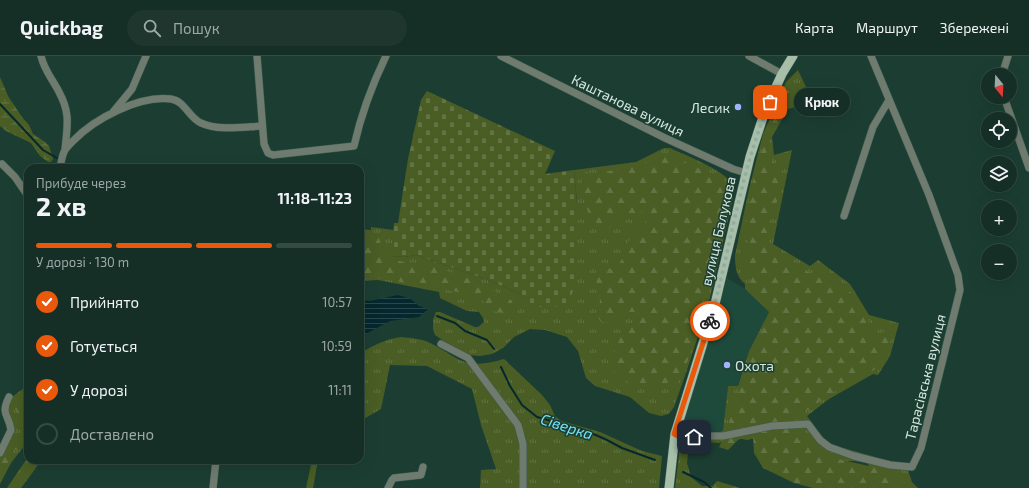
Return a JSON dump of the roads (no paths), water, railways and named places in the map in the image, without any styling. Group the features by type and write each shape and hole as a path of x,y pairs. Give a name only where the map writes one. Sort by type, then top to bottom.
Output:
{"main road":[{"name":"вулиця Балукова","path":"669,488 674,434 715,304 746,172 762,120 782,74 793,56"}],"street":[{"path":"41,56 43,65 59,91 65,105 68,124 65,150 61,164"},
{"path":"113,112 132,89 146,56"},
{"path":"257,56 264,144 268,153 273,155 354,146 360,120 386,56"},
{"name":"Каштанова вулиця","path":"501,56 665,138 733,169 746,172"},
{"path":"749,56 782,74"},
{"name":"Тарасівська вулиця","path":"674,434 678,436 723,436 772,426 808,424 820,440 829,447 854,456 890,465 912,467 921,448 960,290 958,274 932,202 871,56"},
{"path":"1004,68 1008,56"},
{"path":"65,150 83,131 113,112 141,102 159,99 172,99 180,103 194,118 201,123 231,128 262,126"},
{"path":"844,216 873,127 890,100"},
{"path":"1006,104 1029,168"},
{"path":"2,164 15,177 24,190"},
{"path":"441,344 468,358 518,425 523,444 523,488"},
{"path":"0,453 11,430 9,423 5,418 3,408 4,403 9,397"},
{"path":"213,488 216,464"},
{"path":"388,488 394,478 421,475 423,467"}],"water":[{"path":"398,295 411,299 419,306 428,309 419,317 390,321 364,335 364,300 370,301"}],"waterway":[{"name":"Сіверка","path":"0,104 43,150 57,158"},
{"name":"Сіверка","path":"437,316 455,323 465,331 487,340 494,349"},
{"name":"Сіверка","path":"501,367 510,386 522,405 537,417 584,430 622,448 655,460"},
{"name":"Сіверка","path":"683,472 704,482 711,488"}],"place":[{"name":"Крюк","path":"770,102"},
{"name":"Лесик","path":"738,107"},
{"name":"Охота","path":"727,365"}]}
